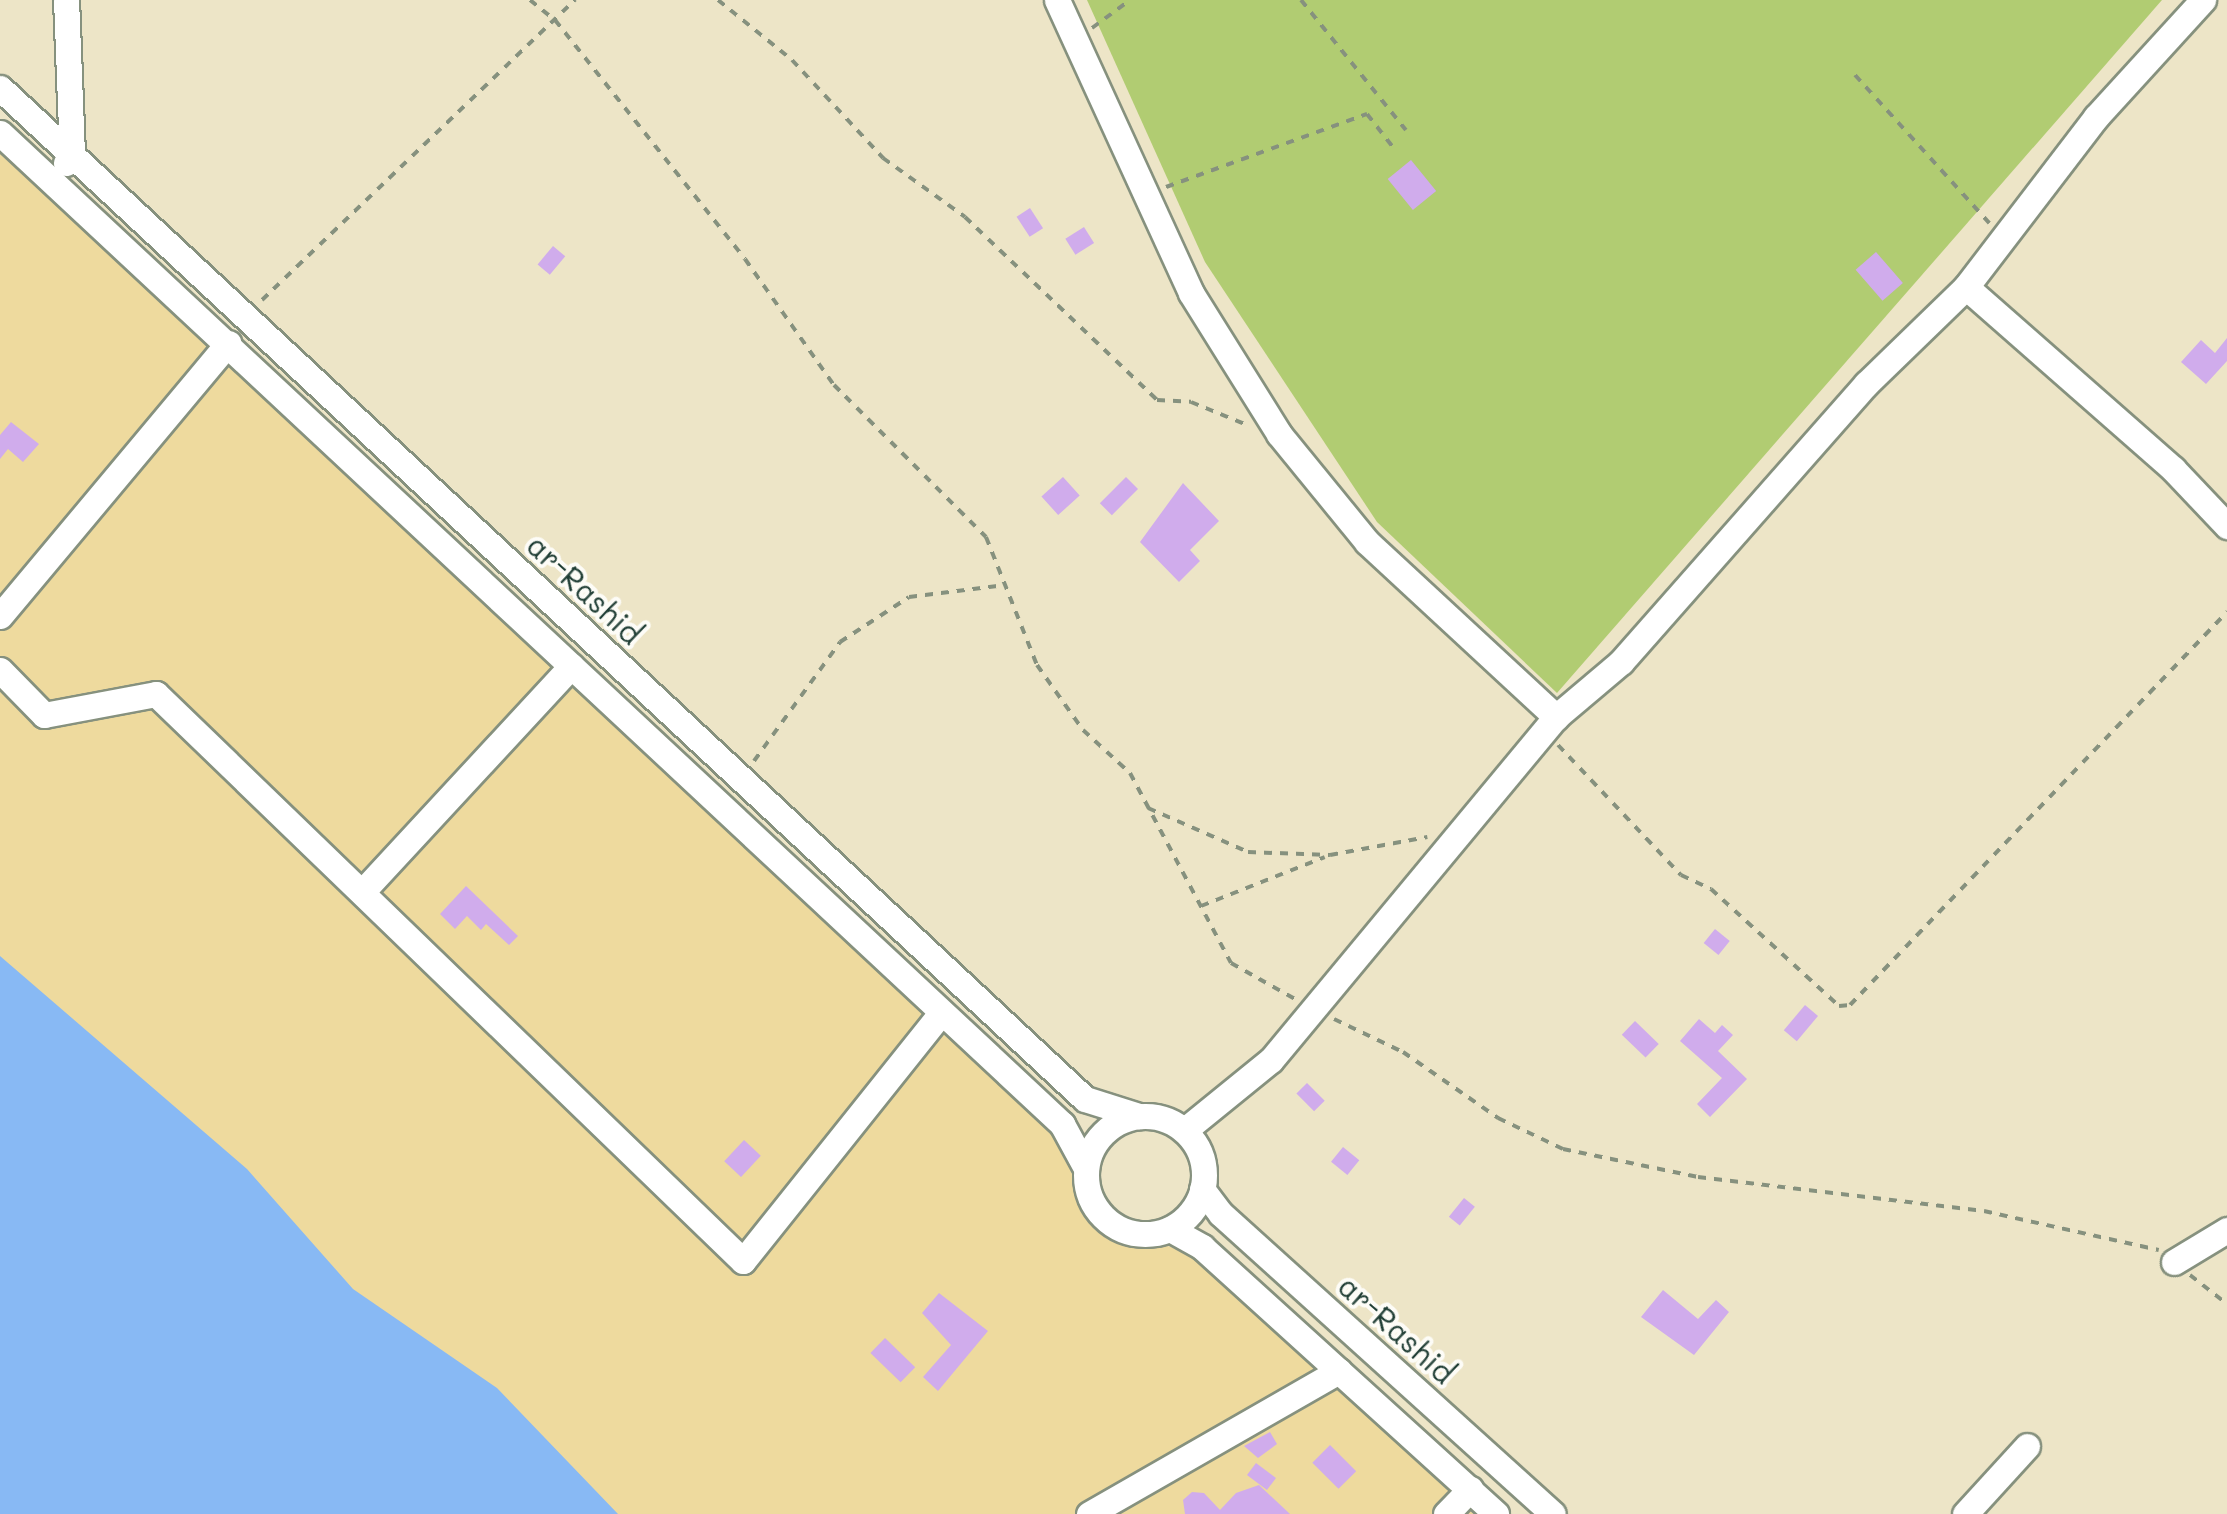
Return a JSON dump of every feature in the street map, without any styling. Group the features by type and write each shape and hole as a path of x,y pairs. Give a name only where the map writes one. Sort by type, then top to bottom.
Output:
{"street":[{"path":"52,178 72,155 66,0"},
{"path":"1057,0 1191,293 1279,434 1366,542 1550,724"},
{"path":"1186,1130 1271,1060 1550,724 1621,662 1866,384 1966,287 2000,236 2203,0"},
{"name":"ar-Rashid","path":"0,88 1085,1099 1139,1116"},
{"path":"0,134 52,178 1062,1124 1086,1168 1090,1198 1116,1228 1136,1235 1170,1229 1190,1214 1202,1189 1202,1156 1186,1130 1139,1116 1107,1129 1086,1168"},
{"path":"1966,287 2173,469 2227,526"},
{"path":"0,616 228,343"},
{"path":"362,892 570,666"},
{"path":"0,670 44,716 156,694 744,1261 941,1012"},
{"name":"ar-Rashid","path":"1202,1189 1221,1214 1553,1514"},
{"path":"1170,1229 1202,1246 1496,1514"},
{"path":"2174,1262 2227,1230"},
{"path":"1089,1514 1339,1371"},
{"path":"1965,1514 2027,1446"},
{"path":"1446,1514 1470,1489"}],"path":[{"path":"530,0 555,20 744,258 834,385 986,537 1037,665 1083,730 1130,773 1231,963 1315,1010 1403,1052 1498,1118 1563,1149 1698,1177 1984,1211 2151,1244 2227,1304"},
{"path":"248,318 313,244 461,115 576,0"},
{"path":"718,0 792,60 883,158 965,216 1157,400 1191,402 1279,434"},
{"path":"1076,39 1130,0"},
{"path":"1301,0 1406,130"},
{"path":"1854,75 2000,236"},
{"path":"1147,194 1367,114 1396,151"},
{"path":"741,778 840,642 909,597 1005,585"},
{"path":"1550,724 1681,875 1711,890 1839,1006 1850,1006 2227,612"},
{"path":"1148,808 1248,852 1330,855"},
{"path":"1201,906 1330,855 1462,830"}],"green space":[{"path":"1087,0 2162,0 1557,693 1377,522 1205,262"}],"sand":[{"path":"0,145 1056,1130 1079,1193 1105,1231 1192,1252 1485,1514 463,1514 0,1080"}],"water":[{"path":"0,956 247,1169 353,1289 497,1388 618,1514 0,1514"}],"building":[{"path":"1411,160 1436,191 1413,210 1388,179"},
{"path":"1030,208 1043,228 1030,237 1017,217"},
{"path":"1084,227 1094,243 1075,255 1065,239"},
{"path":"553,246 565,256 550,275 538,264"},
{"path":"1876,252 1903,283 1883,301 1856,270"},
{"path":"2227,338 2227,361 2206,384 2181,362 2201,340 2215,353"},
{"path":"11,422 39,444 23,462 8,449 0,459 0,435"},
{"path":"1063,477 1080,496 1058,515 1041,496"},
{"path":"1126,477 1138,489 1112,515 1100,503"},
{"path":"1183,483 1219,521 1190,550 1200,561 1179,582 1140,542"},
{"path":"466,886 518,936 509,945 486,924 481,930 467,916 455,929 440,914"},
{"path":"1715,929 1730,941 1718,955 1704,943"},
{"path":"1805,1005 1818,1016 1797,1041 1784,1030"},
{"path":"1699,1019 1715,1033 1722,1025 1733,1035 1718,1051 1747,1079 1710,1117 1697,1104 1722,1078 1680,1041"},
{"path":"1635,1021 1659,1044 1646,1058 1622,1035"},
{"path":"1307,1083 1325,1101 1314,1111 1296,1094"},
{"path":"744,1140 761,1156 741,1177 724,1161"},
{"path":"1343,1147 1359,1160 1347,1175 1331,1162"},
{"path":"1464,1198 1475,1207 1460,1225 1449,1217"},
{"path":"1663,1290 1698,1319 1716,1300 1729,1312 1694,1355 1641,1317"},
{"path":"939,1293 988,1331 938,1391 923,1377 951,1345 922,1313"},
{"path":"885,1338 915,1367 901,1382 870,1353"},
{"path":"1270,1432 1277,1444 1258,1458 1244,1446"},
{"path":"1330,1445 1356,1471 1338,1489 1312,1463"},
{"path":"1256,1463 1276,1478 1267,1490 1247,1475"},
{"path":"1259,1485 1290,1514 1185,1514 1183,1500 1192,1492 1204,1493 1220,1510 1236,1493"}]}
